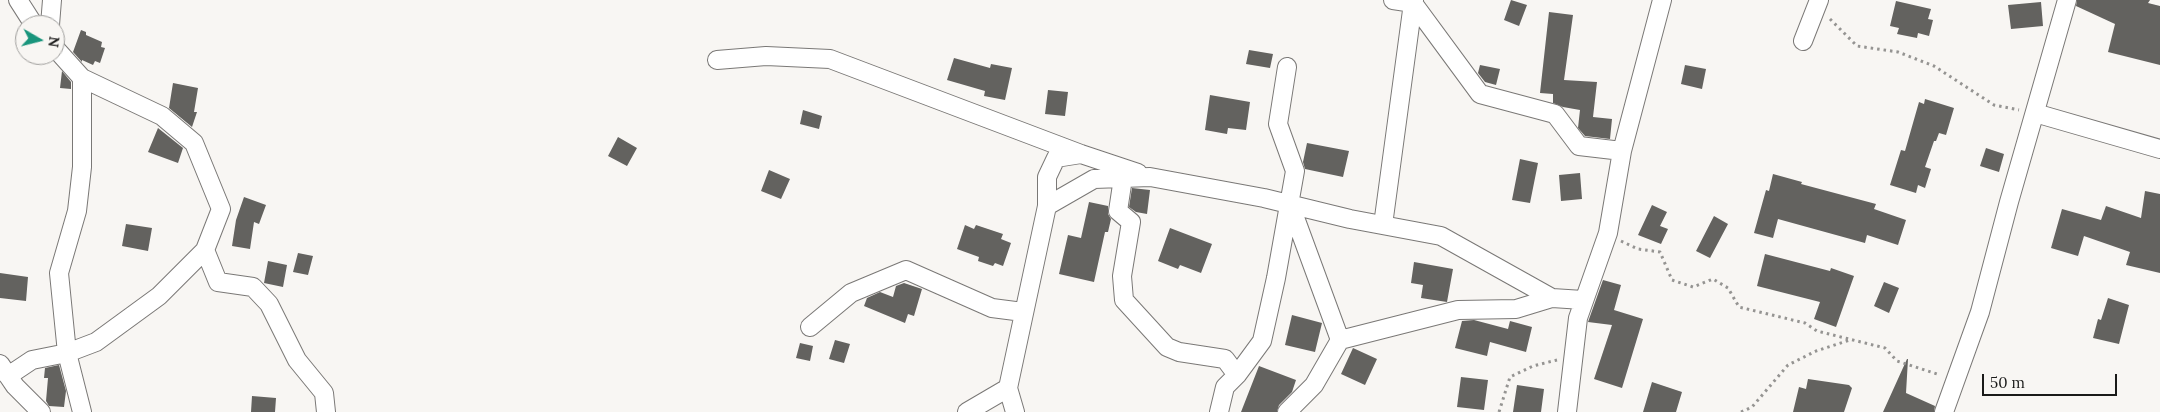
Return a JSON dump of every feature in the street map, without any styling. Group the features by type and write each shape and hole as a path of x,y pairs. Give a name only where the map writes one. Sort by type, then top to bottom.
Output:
{"street":[{"path":"18,0 28,15"},
{"path":"51,15 52,0"},
{"path":"1393,0 1413,2 1480,94 1555,114 1579,146 1622,151"},
{"path":"1567,412 1578,318 1608,233 1622,151 1662,0"},
{"path":"1944,412 1954,379 1980,312 2067,0"},
{"path":"1383,225 1413,2"},
{"path":"1803,41 1818,3"},
{"path":"717,60 766,56 830,60 1081,154 1150,177 1441,236 1552,298"},
{"path":"41,412 15,386 4,370 32,360 68,353 96,342 159,296 205,250 221,209 194,143 162,116 82,78 65,59"},
{"path":"1219,412 1225,387 1237,375 1262,341 1290,204 1295,171 1278,124 1287,67"},
{"path":"82,78 82,168 77,211 60,273 68,353 82,412"},
{"path":"2035,113 2160,149"},
{"path":"1015,412 1008,388 1047,206 1047,177 1056,158 1081,154"},
{"path":"1047,206 1094,179 1150,177"},
{"path":"1123,178 1118,211 1131,222 1122,276 1124,300 1167,347 1179,352 1225,359 1237,375"},
{"path":"1290,204 1340,340"},
{"path":"205,250 218,282 253,287 269,304 297,360 324,393 326,412"},
{"path":"810,327 851,293 906,270 992,308 1023,312"},
{"path":"1287,412 1314,385 1340,340 1458,310 1516,309 1552,298 1583,300"},
{"path":"967,412 1008,388"}],"path":[{"path":"1818,3 1857,46 1898,52 1934,66 1994,105 2035,113"},
{"path":"1608,233 1638,249 1660,252 1672,280 1693,287 1713,279 1728,288 1739,308 1805,322 1817,331 1885,348 1897,361 1954,379"},
{"path":"1741,412 1752,407 1788,365 1816,351 1851,340"},
{"path":"1499,412 1510,378 1533,366 1574,356"}],"building":[{"path":"1511,0 1527,5 1519,26 1504,20"},
{"path":"2077,0 2150,0 2148,3 2160,6 2160,65 2108,52 2115,24 2076,6"},
{"path":"1896,1 1931,9 1928,19 1933,20 1929,36 1918,33 1917,38 1897,34 1899,28 1890,26"},
{"path":"2041,2 2043,26 2011,29 2008,5"},
{"path":"1549,12 1573,15 1564,80 1597,82 1593,117 1612,119 1610,139 1585,136 1578,128 1580,110 1553,103 1553,94 1540,93"},
{"path":"81,30 86,32 86,35 102,42 101,47 105,48 100,63 95,61 93,65 82,60 82,62 73,52"},
{"path":"1249,50 1273,54 1270,68 1246,64"},
{"path":"954,58 990,68 991,64 1012,68 1005,100 984,96 985,91 947,80"},
{"path":"1480,65 1500,69 1496,85 1485,82 1478,73"},
{"path":"1685,65 1706,69 1702,89 1681,84"},
{"path":"62,71 71,82 71,89 60,88"},
{"path":"173,83 198,88 194,112 197,112 192,127 169,108"},
{"path":"1048,90 1068,92 1065,116 1045,114"},
{"path":"1210,95 1250,102 1246,130 1228,128 1227,134 1205,130"},
{"path":"1925,99 1954,108 1946,135 1939,133 1936,141 1934,141 1925,167 1931,169 1925,188 1918,185 1916,193 1890,185 1901,150 1905,151 1919,102 1924,104"},
{"path":"803,110 822,116 819,129 800,124"},
{"path":"158,128 183,148 178,163 148,152"},
{"path":"618,137 637,148 627,166 608,156"},
{"path":"1307,143 1349,151 1343,177 1305,169 1303,162"},
{"path":"1986,148 2004,154 1999,172 1980,166"},
{"path":"1520,159 1538,163 1530,203 1512,200"},
{"path":"769,170 790,179 781,199 761,191"},
{"path":"1580,173 1582,199 1561,201 1559,175"},
{"path":"1773,174 1802,182 1801,184 1876,204 1874,209 1906,220 1898,245 1867,235 1865,243 1778,219 1773,238 1754,233 1766,190 1769,191"},
{"path":"1132,188 1150,190 1147,214 1136,212 1129,207"},
{"path":"2145,191 2160,194 2160,273 2126,265 2130,252 2084,236 2078,256 2051,248 2062,209 2101,220 2106,206 2141,218"},
{"path":"244,197 266,205 259,224 254,222 250,249 232,246 236,220"},
{"path":"1089,202 1108,206 1108,214 1111,219 1108,232 1105,232 1094,282 1059,274 1068,235 1081,238"},
{"path":"1652,205 1667,212 1660,226 1668,229 1661,244 1638,235"},
{"path":"1714,216 1728,224 1710,258 1696,251"},
{"path":"126,224 152,228 148,251 122,246"},
{"path":"965,225 974,229 976,225 1003,234 1001,239 1011,243 1003,266 995,263 993,266 978,261 979,257 957,249"},
{"path":"1170,228 1212,244 1201,273 1180,265 1178,269 1158,261"},
{"path":"298,253 313,256 308,275 293,272"},
{"path":"1765,254 1830,271 1831,268 1854,276 1836,327 1814,319 1820,302 1757,286"},
{"path":"268,261 287,265 283,287 264,283"},
{"path":"1414,262 1453,269 1447,302 1421,298 1423,285 1411,283"},
{"path":"0,273 28,277 26,301 0,298"},
{"path":"1603,280 1621,285 1614,310 1643,319 1622,388 1594,379 1612,325 1588,322"},
{"path":"1884,282 1899,288 1889,313 1874,306"},
{"path":"904,283 922,289 914,316 908,314 905,323 864,306 867,298 880,292 893,297 896,286"},
{"path":"2108,298 2129,305 2119,344 2093,338 2098,319 2101,320"},
{"path":"1292,315 1322,323 1315,352 1285,345"},
{"path":"1474,320 1508,329 1510,321 1532,327 1526,352 1490,342 1487,356 1455,348 1462,321"},
{"path":"835,340 850,344 844,363 829,359"},
{"path":"800,343 813,346 810,361 796,358"},
{"path":"1353,348 1377,359 1365,385 1341,374"},
{"path":"1907,359 1906,393 1935,406 1934,412 1883,412"},
{"path":"59,365 66,391 64,407 49,406 46,401 48,378 44,378 45,368"},
{"path":"1259,366 1296,380 1292,392 1279,405 1277,412 1241,412"},
{"path":"1461,377 1488,380 1484,410 1457,407"},
{"path":"1808,379 1849,385 1852,388 1844,412 1793,412 1799,387 1806,389"},
{"path":"1652,382 1682,392 1676,412 1643,412"},
{"path":"1517,385 1544,389 1541,412 1513,412"},
{"path":"252,396 276,398 275,412 251,412"}]}
